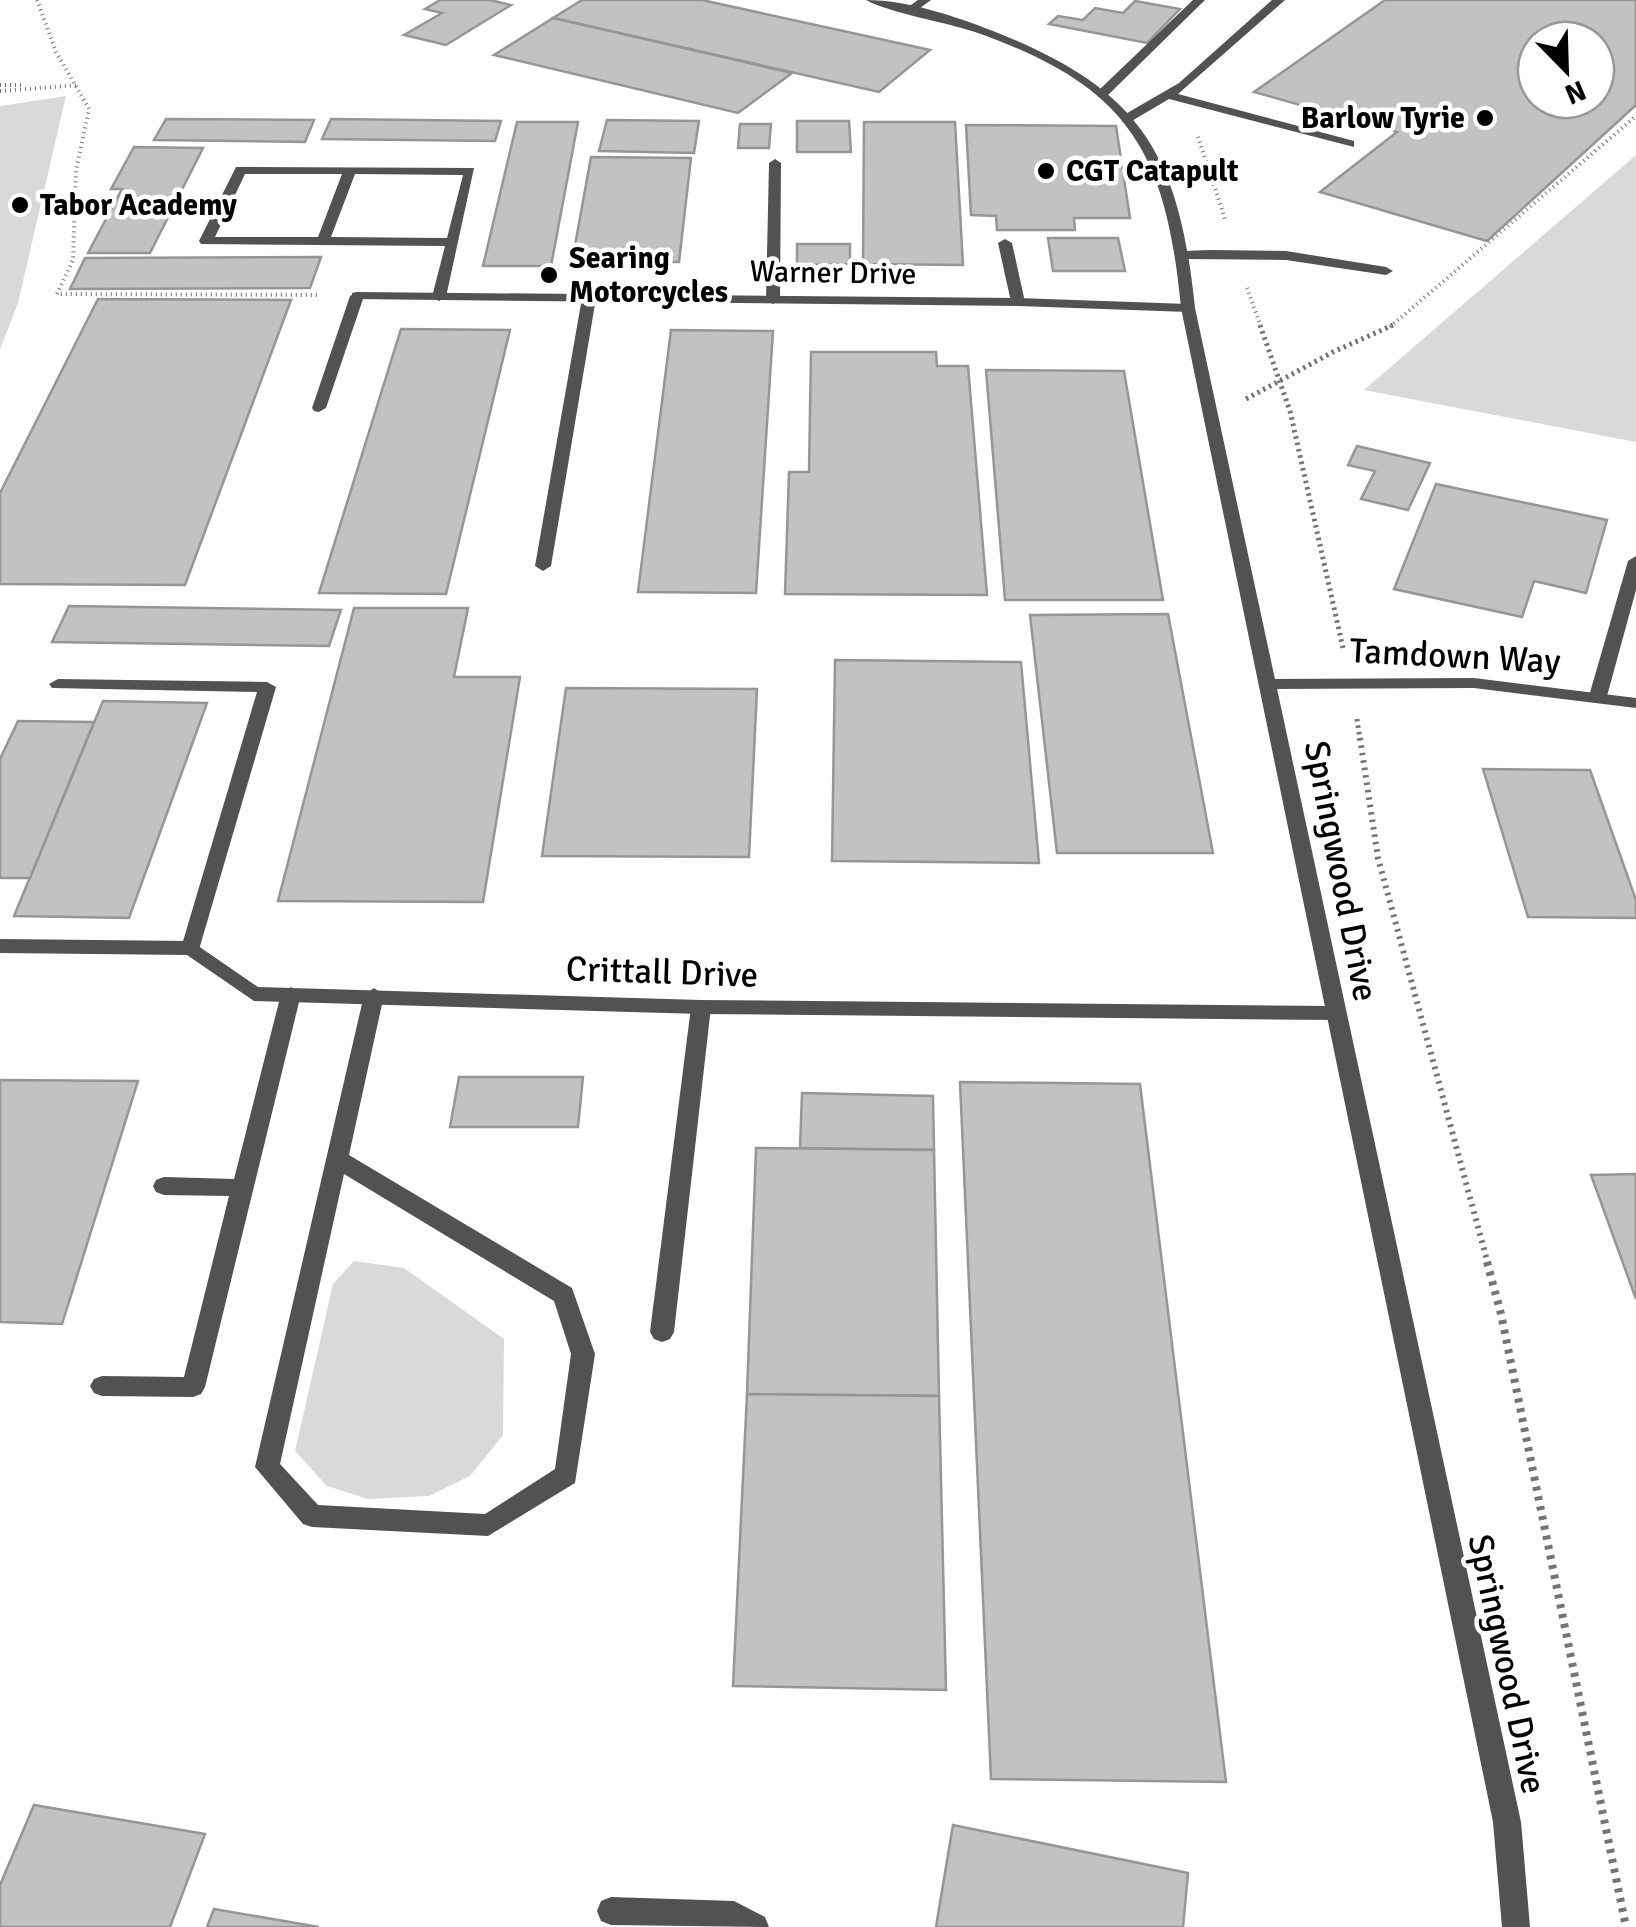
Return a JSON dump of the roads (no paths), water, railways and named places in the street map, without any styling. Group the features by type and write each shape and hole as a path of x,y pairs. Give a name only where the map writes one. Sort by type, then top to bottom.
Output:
{"street":[{"name":"Springwood Drive","path":"872,0 998,36 1102,94 1141,134 1165,188 1184,255 1188,308 1507,1822 1516,1927"},
{"path":"912,9 924,0"},
{"path":"1102,94 1200,0"},
{"path":"1126,119 1184,86 1279,0"},
{"path":"1168,95 1350,144"},
{"path":"773,300 775,162"},
{"path":"439,297 453,242 470,171 240,170 206,241 453,242"},
{"path":"323,242 350,170"},
{"path":"1005,243 1018,302"},
{"path":"1184,255 1234,251 1329,258 1386,271"},
{"name":"Warner Drive","path":"319,408 357,296 1018,302 1188,308"},
{"path":"542,566 589,298"},
{"path":"1598,696 1636,561"},
{"name":"Tamdown Way","path":"1270,684 1474,683 1636,703"},
{"path":"0,946 191,948 267,687 58,684"},
{"name":"Crittall Drive","path":"191,948 254,994 374,994 701,1007 1336,1014"},
{"path":"102,1386 193,1386 291,994"},
{"path":"336,1158 564,1294 583,1354 566,1475 488,1526 312,1516 266,1467 336,1158 374,994"},
{"path":"662,1332 701,1007"},
{"path":"164,1186 243,1188"},
{"path":"611,1911 734,1915 755,1927"}],"place":[{"name":"Barlow Tyrie","path":"1485,118"},
{"name":"CGT Catapult","path":"1046,171"},
{"name":"Tabor Academy","path":"20,205"},
{"name":"Searing Motorcycles","path":"549,275"}]}
